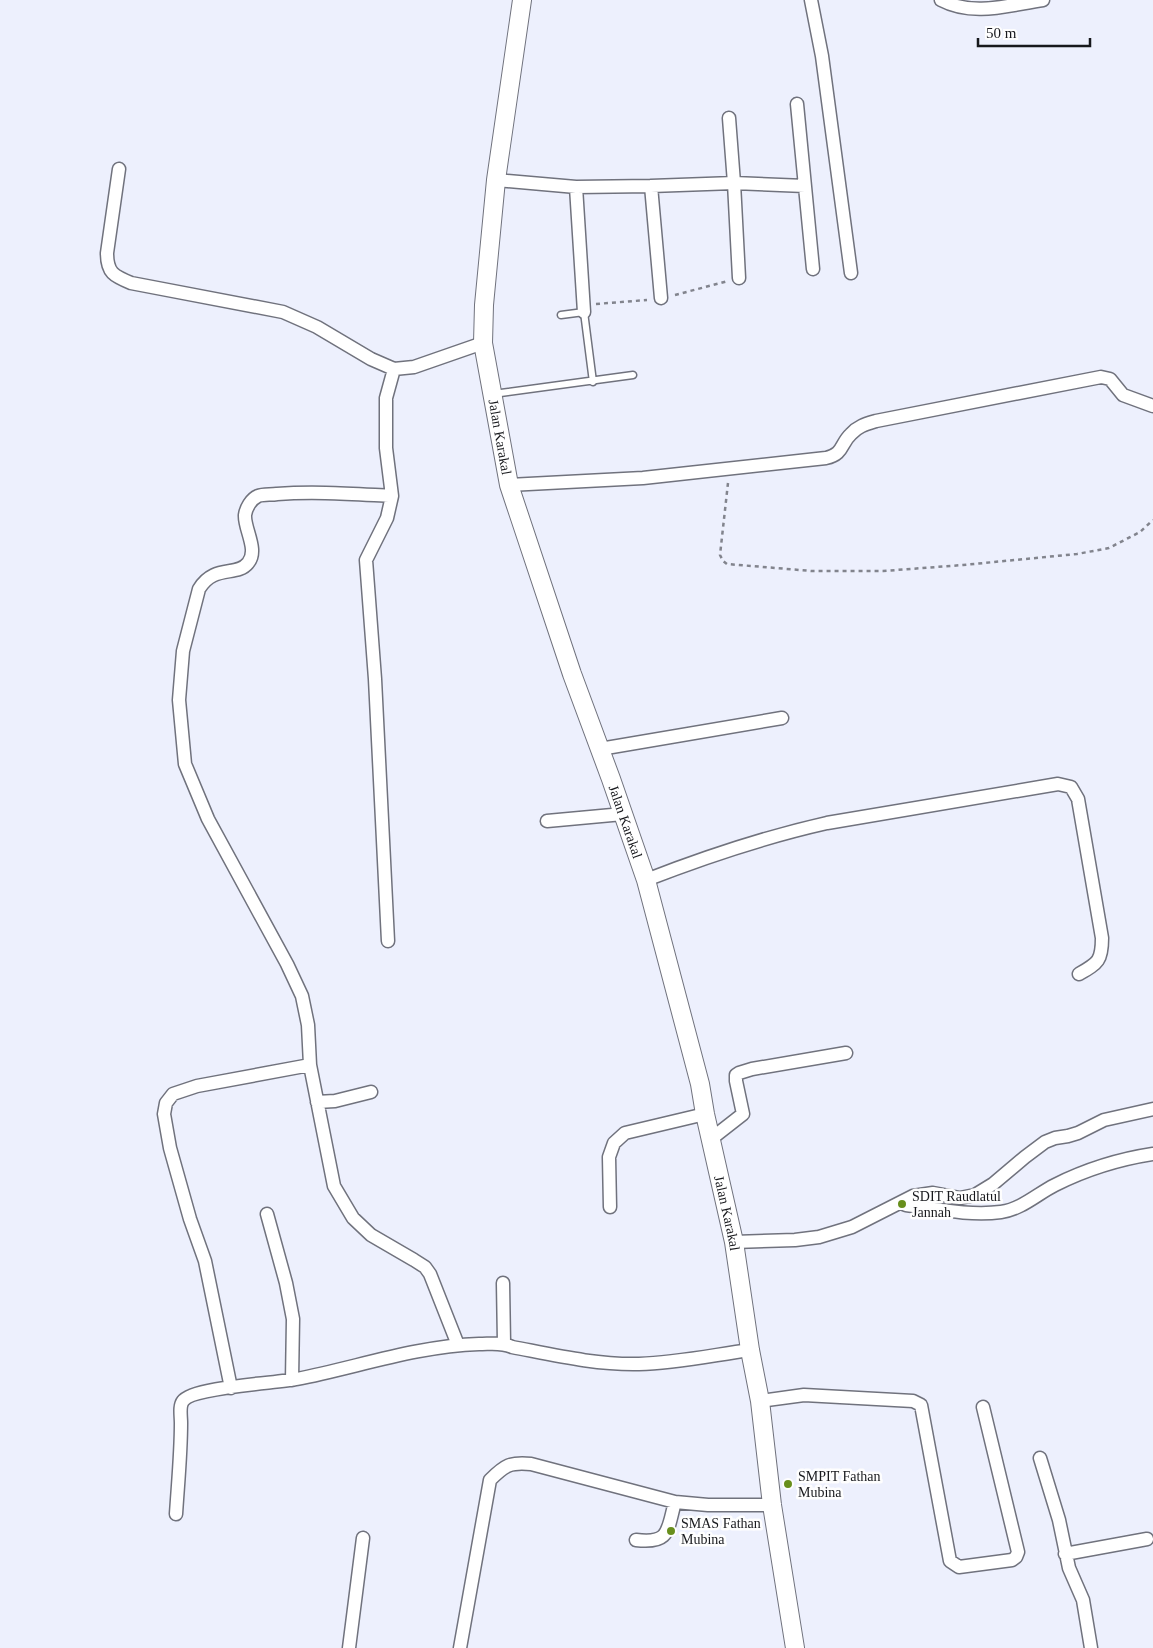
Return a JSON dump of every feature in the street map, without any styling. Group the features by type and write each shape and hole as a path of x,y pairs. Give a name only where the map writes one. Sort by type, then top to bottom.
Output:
{"main road":[{"name":"Jalan Karakal","path":"522,0 496,180 484,305 483,343 509,485 544,594 646,880 700,1084 734,1242 750,1350 760,1401 772,1505 795,1648"}],"street":[{"path":"811,0 822,56 852,273"},
{"path":"941,0 960,8 979,10 1043,0"},
{"path":"797,104 813,269"},
{"path":"729,118 739,278"},
{"path":"119,169 107,253 107,265 115,276 131,283 283,312 317,326 371,359 394,368 414,367 483,343"},
{"path":"496,180 576,187 734,183 805,186"},
{"path":"651,186 661,298"},
{"path":"576,187 584,309"},
{"path":"388,941 375,679 366,560 387,518 392,496 386,448 386,398 394,368"},
{"path":"509,485 643,478 826,458 834,456 841,450 849,435 860,426 876,421 1101,377 1110,380 1123,395 1145,401 1153,406"},
{"path":"392,496 292,493 257,496 249,503 245,519 252,550 249,562 242,567 210,576 205,580 200,589 183,651 179,700 185,764 208,819 287,964 302,996 308,1025 310,1065 334,1186 354,1218 371,1235 425,1267 430,1274 458,1345"},
{"path":"600,749 782,718"},
{"path":"646,880 696,860 792,831 827,823 1058,784 1071,788 1078,799 1102,938 1102,954 1093,966 1079,974"},
{"path":"547,821 623,814"},
{"path":"711,1139 743,1114 736,1081 738,1073 846,1052"},
{"path":"231,1388 204,1261 170,1148 164,1114 166,1103 173,1094 197,1086 310,1065"},
{"path":"317,1102 371,1092"},
{"path":"734,1242 795,1240 819,1237 852,1227 914,1196 933,1193 960,1198 975,1195 993,1184 1045,1142 1078,1133 1104,1120 1153,1110"},
{"path":"610,1207 609,1157 614,1143 625,1133 705,1114"},
{"path":"901,1203 960,1212 1002,1212 1026,1204 1055,1185 1079,1175 1127,1158 1153,1154"},
{"path":"268,1214 286,1283 293,1319 292,1380"},
{"path":"503,1282 504,1344"},
{"path":"176,1514 181,1442 181,1410 183,1401 191,1395 292,1380 332,1372 403,1353 458,1345 504,1344 599,1362 638,1364 750,1350"},
{"path":"760,1401 804,1395 918,1402 921,1405 950,1561 959,1567 1012,1560 1018,1552 983,1407"},
{"path":"1040,1458 1059,1520 1069,1568 1083,1600 1091,1648"},
{"path":"460,1648 490,1480 502,1468 518,1463 531,1464 675,1502 708,1505 772,1505"},
{"path":"636,1540 658,1541 664,1536 668,1529 675,1502"},
{"path":"349,1648 363,1538"},
{"path":"1065,1554 1147,1540"}],"lane":[{"path":"561,315 584,309 593,382"},
{"path":"492,394 593,382 633,375"}],"path":[{"path":"584,309 661,298 739,278"},
{"path":"730,467 720,555 723,562 727,564 812,571 883,571 1058,556 1109,548 1140,532 1153,520"}],"place":[{"name":"SDIT Raudlatul Jannah","path":"902,1204"},
{"name":"SMPIT Fathan Mubina","path":"788,1484"},
{"name":"SMAS Fathan Mubina","path":"671,1531"}]}
